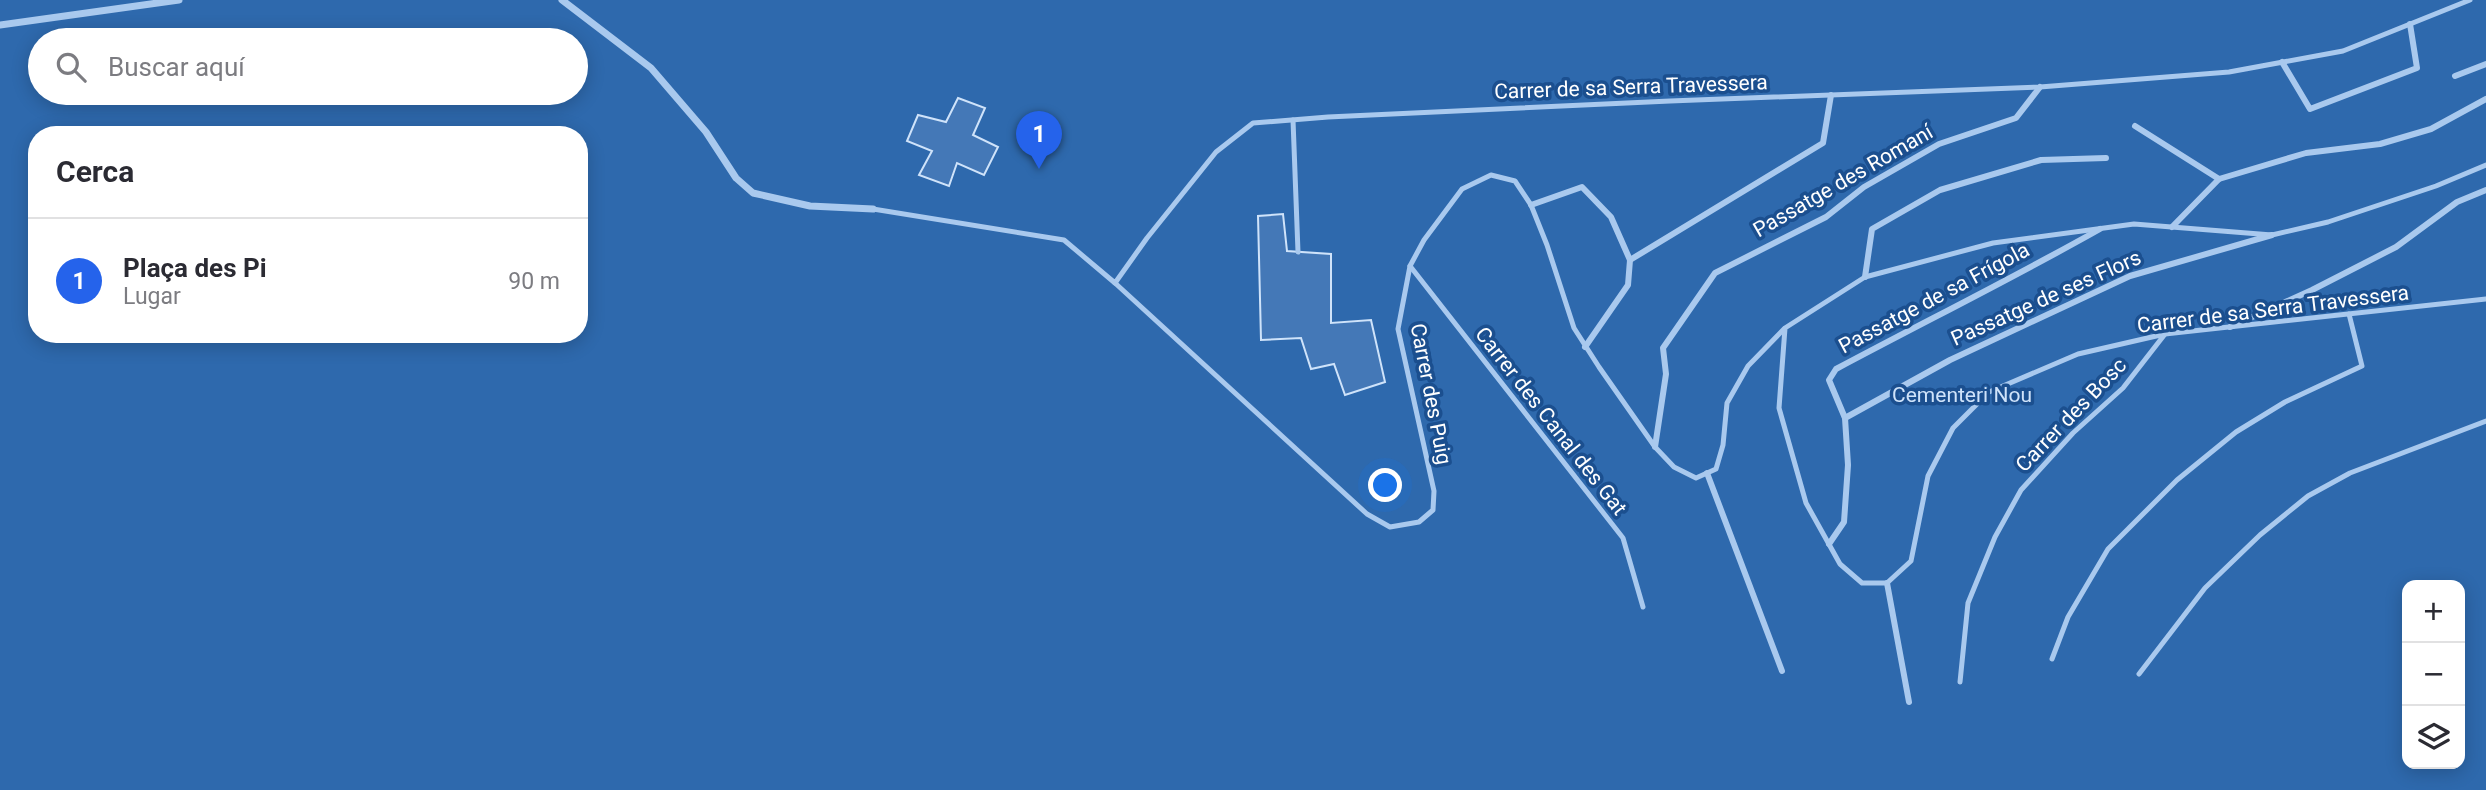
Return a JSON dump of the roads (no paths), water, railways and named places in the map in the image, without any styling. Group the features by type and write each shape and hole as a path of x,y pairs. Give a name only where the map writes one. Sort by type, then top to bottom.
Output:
{"street":[{"path":"0,25 178,0"},
{"path":"562,0 651,68 706,132 736,178 753,192 810,206 873,209"},
{"path":"2282,62 2310,109 2417,68 2410,24"},
{"path":"2455,76 2486,64"},
{"name":"Passatge des Romaní","path":"1655,447 1666,374 1663,348 1715,272 1826,217 1864,187 1939,144 2016,118 2040,87"},
{"path":"1630,260 1823,144 1831,95"},
{"path":"2172,227 2220,179 2306,153 2380,144 2431,129 2486,99"},
{"path":"2135,126 2220,179"},
{"path":"1865,277 1872,229 1940,190 2041,160 2106,158"},
{"path":"1531,205 1582,187 1611,217 1630,260 1628,285 1586,347"},
{"path":"2230,327 2312,290 2396,247 2457,202 2486,190"},
{"name":"Passatge de sa Frígola","path":"1829,544 1844,522 1848,466 1845,418 1829,380 1836,369 2100,229"},
{"name":"Passatge de ses Flors","path":"1845,418 1950,360 2130,276 2272,235"},
{"path":"1707,473 1782,670"},
{"path":"1887,583 1909,702"}],"lane":[{"name":"Carrer de sa Serra Travessera","path":"1115,283 1147,238 1216,152 1253,123 2040,87 2229,72 2343,51 2470,0"},
{"path":"1293,120 1298,252"},
{"path":"1707,473 1716,469 1723,445 1727,403 1748,366 1785,328 1865,277 1993,243 2134,224 2272,235 2328,222 2436,186 2486,164"},
{"name":"Carrer des Puig","path":"1115,283 1367,514 1390,527 1419,522 1433,510 1434,491 1398,329 1410,266 1424,240 1462,189 1491,175 1515,181 1531,205 1574,328 1586,347 1643,433 1674,467 1696,478 1707,473"},
{"path":"873,209 1063,240 1115,283"},
{"name":"Carrer des Canal des Gat","path":"1410,266 1623,538 1643,607"},
{"name":"Carrer de sa Serra Travessera","path":"1887,583 1911,561 1928,476 1952,428 1989,392 2078,355 2165,334 2486,299"},
{"path":"2052,659 2068,617 2108,549 2177,480 2236,432 2285,402 2362,366 2349,314"},
{"path":"1785,328 1779,408 1806,503 1840,564 1862,583 1887,583"},
{"name":"Carrer des Bosc","path":"1960,682 1968,603 1995,537 2021,490 2073,433 2123,388 2165,334"},
{"path":"2139,674 2205,588 2260,535 2308,496 2350,473 2486,421"}],"place":[{"name":"Plaça des Pi","path":"1039,169"}],"park label":[{"name":"Cementeri Nou","path":"1962,395"}]}
